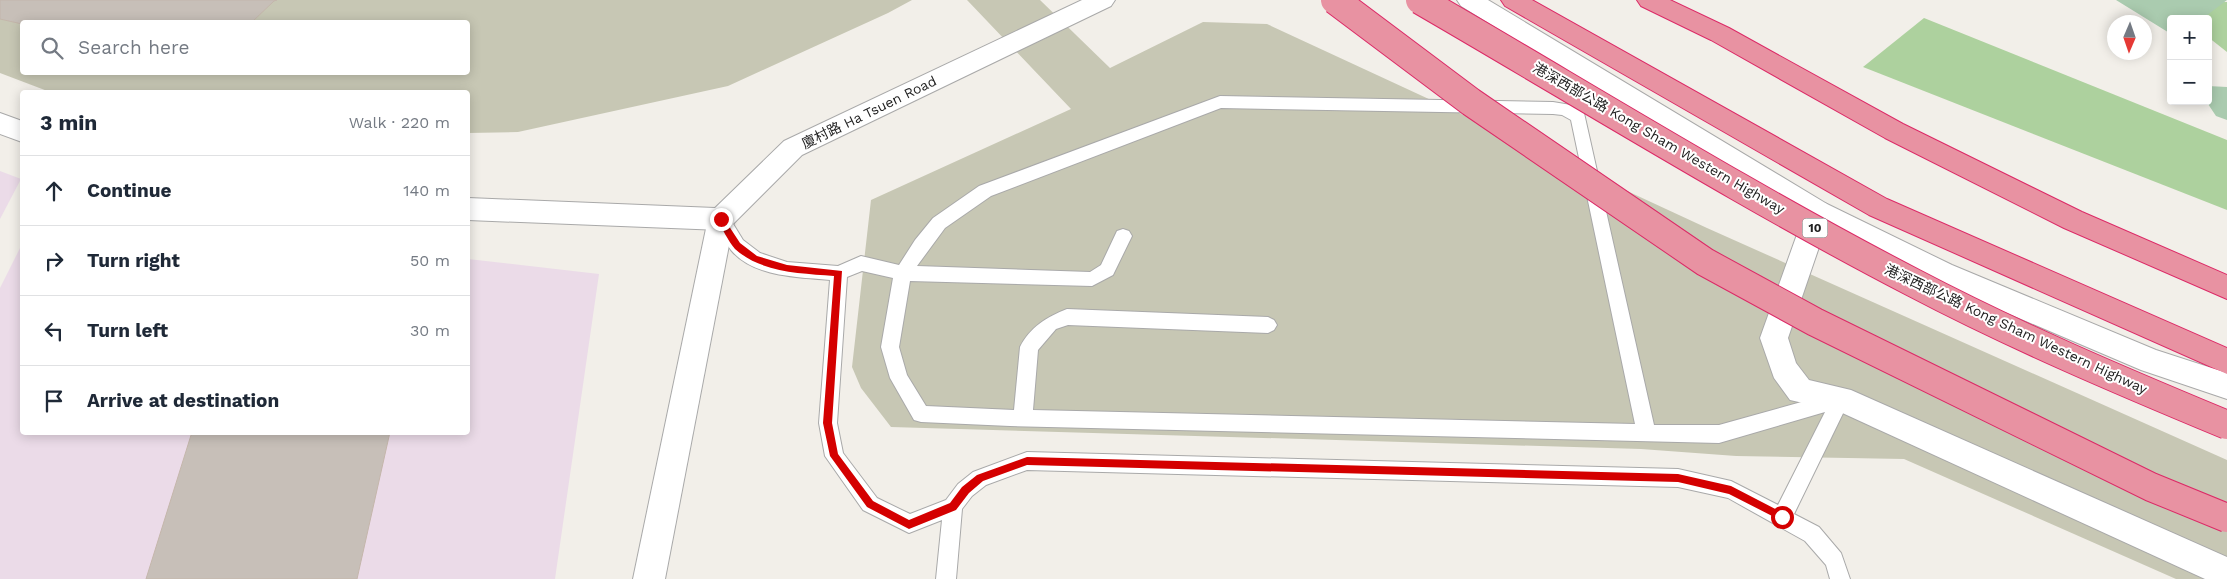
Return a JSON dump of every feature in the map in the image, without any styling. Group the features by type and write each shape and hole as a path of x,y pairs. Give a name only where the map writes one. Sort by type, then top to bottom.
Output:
{"highway":[{"path":"1335,0 1471,102 1705,262 1815,322 2151,487 2227,518"},
{"name":"港深西部公路 Kong Sham Western Highway","path":"1420,0 1870,260 2080,362 2227,426"},
{"path":"1513,0 1878,207 2227,361"},
{"path":"1649,0 1720,34 1894,131 2073,220 2227,287"}],"street":[{"name":"廈村路 Ha Tsuen Road","path":"721,219 794,148 1103,0"},
{"path":"1469,0 1818,212 1960,281 2151,361 2227,386"},
{"path":"0,123 20,131"},
{"path":"470,209 721,219 649,579"},
{"path":"1818,212 1774,338 1784,369 1800,391 1841,399 2227,573"}],"lane":[{"path":"1646,433 1578,117 1566,109 1220,102 985,191 939,223 921,245 903,273 890,347 899,378 921,414 1023,418 1646,433 1719,434 1841,399"},
{"path":"721,219 737,245 754,259 787,269 839,273 861,263 903,273 1092,279 1107,270 1123,236"},
{"path":"839,273 828,423 834,456 870,504 909,524 953,506 965,490 980,478 1027,461 1678,478 1731,490 1812,534 1834,560 1840,579"},
{"path":"1023,418 1029,347 1050,324 1067,318 1268,325"},
{"path":"1782,517 1841,399"},
{"path":"946,579 953,506"}],"shaded area":[{"path":"0,0 912,0 888,13 728,86 518,132 470,133 470,90 45,90 0,73"},
{"path":"967,0 1040,0 1110,68 1203,22 1267,24 1707,228 2227,460 2227,579 2176,579 1904,459 1736,456 1641,449 891,427 861,388 852,367 871,200 1071,109"},
{"path":"0,171 20,179 20,181 0,219"},
{"path":"20,248 20,435 470,435 470,259 599,274 555,579 0,579 0,288"}],"green space":[{"path":"2116,0 2227,0 2207,15 2167,15 2167,32 2152,22 2152,15 2140,15"},
{"path":"2227,2 2227,52 2212,40 2212,15 2180,15 2166,3"},
{"path":"1924,18 2227,140 2227,210 1863,67"},
{"path":"2212,86 2227,87 2227,120 2216,116 2209,105 2212,105"}],"building":[{"path":"0,0 277,0 254,20 20,20 20,24 0,19"},
{"path":"191,435 389,435 357,579 146,579"}],"route":[{"path":"721,219 737,245 754,259 787,269 839,273 828,423 834,456 870,504 909,524 953,506 965,490 980,478 1027,461 1678,478 1731,490 1782,517"}]}
